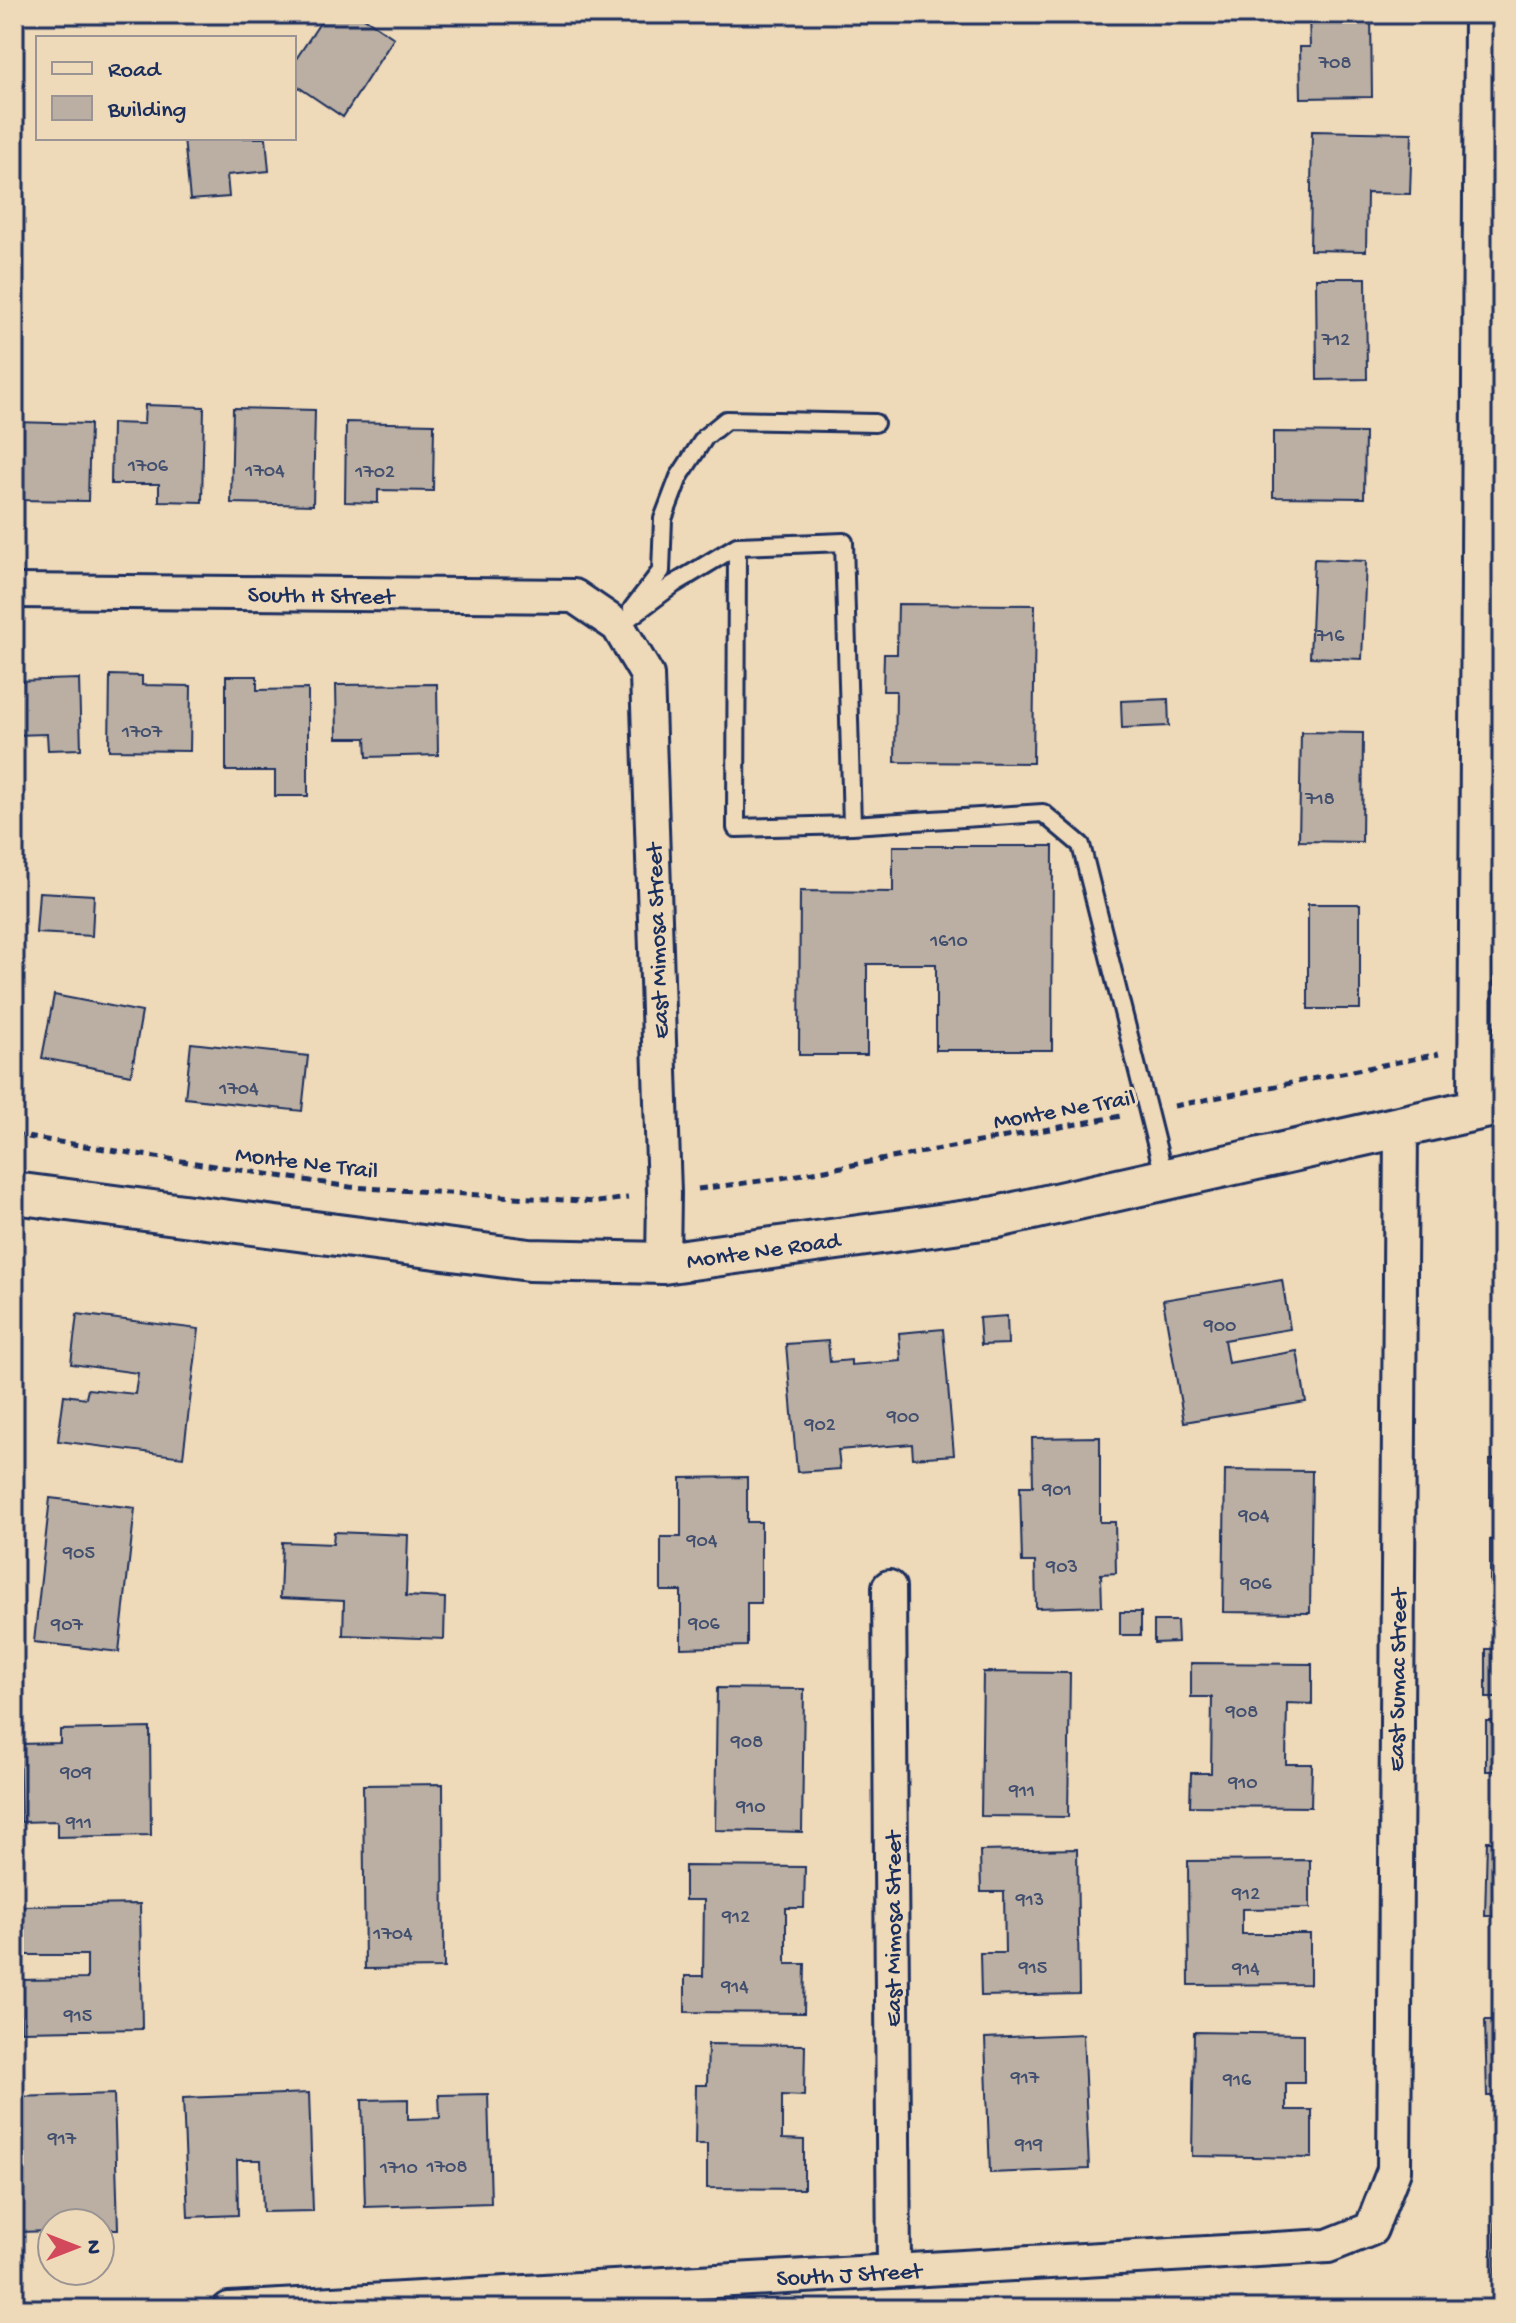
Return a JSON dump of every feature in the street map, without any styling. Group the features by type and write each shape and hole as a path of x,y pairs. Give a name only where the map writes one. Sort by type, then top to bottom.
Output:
{"street":[{"path":"1481,14 1488,1107"},
{"name":"South H Street","path":"14,591 574,596 618,626"},
{"name":"East Mimosa Street","path":"618,626 647,675 664,1193 663,1263"},
{"name":"Monte Ne Road","path":"14,1193 519,1259 663,1263 997,1217 1488,1107"},
{"name":"East Sumac Street","path":"1371,2229 1394,2170 1401,1126"},
{"name":"East Mimosa Street","path":"889,1587 894,2271"},
{"name":"South J Street","path":"229,2309 1328,2246 1371,2229"}],"lane":[{"path":"618,626 661,571 663,519 679,477 705,437 726,420 875,423"},
{"path":"618,626 674,584 737,546 844,542 852,825"},
{"path":"737,546 736,828 852,825 1043,813 1081,845 1165,1179"}],"path":[{"name":"Monte Ne Trail","path":"705,1188 776,1179 1428,1057"},
{"name":"Monte Ne Trail","path":"14,1135 350,1187 597,1202"}],"building":[{"path":"326,14 358,14 394,38 343,117 296,85 296,59"},
{"path":"1309,14 1371,14 1372,97 1301,98 1300,47 1310,47"},
{"path":"14,50 23,50 21,126 14,126"},
{"path":"1312,131 1412,133 1410,194 1367,193 1366,251 1310,250"},
{"path":"184,140 266,140 269,171 227,175 229,197 190,200"},
{"path":"1316,278 1366,278 1367,379 1317,380"},
{"path":"145,405 204,407 202,502 159,501 159,484 111,484 112,423 144,424"},
{"path":"233,408 315,410 313,505 231,503"},
{"path":"14,422 90,424 88,501 14,500"},
{"path":"346,422 434,424 433,491 378,490 378,503 345,502"},
{"path":"1273,432 1365,433 1364,498 1273,497"},
{"path":"1314,559 1366,561 1362,659 1310,657"},
{"path":"898,604 1035,605 1033,763 895,762 896,691 883,691 884,654 897,654"},
{"path":"110,675 142,676 142,685 191,686 190,751 109,750"},
{"path":"226,676 257,676 257,690 308,689 308,796 275,796 275,771 226,771"},
{"path":"79,679 81,749 48,750 47,734 14,735 14,681"},
{"path":"437,684 438,755 367,757 366,738 337,738 336,685"},
{"path":"1168,699 1169,726 1122,728 1121,701"},
{"path":"1301,732 1363,733 1362,842 1299,841"},
{"path":"893,846 1053,846 1052,1050 936,1050 936,964 867,964 867,1055 799,1055 800,891 893,892"},
{"path":"39,892 94,895 92,936 36,933"},
{"path":"1308,904 1360,904 1360,1009 1308,1009"},
{"path":"54,995 142,1012 131,1075 42,1058"},
{"path":"191,1043 308,1056 302,1111 185,1098"},
{"path":"1282,1280 1290,1329 1224,1340 1228,1363 1297,1351 1306,1402 1184,1422 1163,1300"},
{"path":"77,1314 199,1329 183,1457 58,1441 64,1395 86,1398 88,1389 135,1394 138,1373 71,1364"},
{"path":"1007,1316 1008,1344 981,1345 979,1318"},
{"path":"943,1329 954,1455 913,1458 912,1444 838,1450 840,1469 797,1472 786,1344 828,1341 830,1362 851,1360 851,1365 901,1361 899,1333"},
{"path":"1100,1437 1100,1522 1115,1522 1116,1573 1101,1574 1102,1606 1036,1608 1035,1562 1022,1562 1020,1486 1033,1486 1032,1438"},
{"path":"1502,1459 1502,1505 1490,1505 1490,1460"},
{"path":"1225,1470 1312,1471 1310,1613 1223,1612"},
{"path":"747,1477 747,1522 761,1522 761,1603 747,1603 747,1646 681,1648 681,1591 661,1591 661,1537 681,1537 681,1478"},
{"path":"50,1498 135,1508 119,1652 34,1642"},
{"path":"334,1532 408,1535 406,1596 445,1598 444,1639 343,1635 344,1601 280,1598 282,1542 333,1544"},
{"path":"1490,1540 1502,1540 1502,1585 1490,1585"},
{"path":"1120,1612 1141,1612 1141,1635 1120,1635"},
{"path":"1154,1621 1177,1621 1178,1642 1154,1643"},
{"path":"1486,1649 1502,1649 1502,1698 1486,1698"},
{"path":"1191,1663 1312,1664 1312,1704 1287,1703 1286,1764 1312,1764 1311,1807 1190,1806 1191,1773 1211,1773 1212,1697 1191,1697"},
{"path":"983,1672 1070,1673 1068,1817 981,1816"},
{"path":"717,1688 804,1689 802,1832 715,1830"},
{"path":"1486,1721 1502,1721 1502,1771 1486,1771"},
{"path":"150,1728 151,1835 57,1837 57,1821 21,1822 19,1744 60,1743 60,1730"},
{"path":"443,1784 444,1968 365,1969 363,1785"},
{"path":"1487,1841 1502,1841 1502,1916 1485,1916"},
{"path":"1077,1849 1079,1994 981,1996 980,1953 1005,1953 1004,1892 981,1892 980,1851"},
{"path":"1310,1860 1310,1908 1242,1909 1242,1934 1310,1934 1310,1984 1189,1985 1188,1861"},
{"path":"685,1866 805,1867 804,1908 786,1908 786,1964 805,1964 804,2013 685,2012 685,1976 703,1976 704,1900 685,1900"},
{"path":"140,1904 142,2029 21,2031 20,1980 87,1979 87,1955 21,1955 21,1906"},
{"path":"1485,2020 1502,2020 1502,2096 1487,2096"},
{"path":"1194,2032 1304,2034 1304,2083 1286,2083 1286,2110 1312,2110 1312,2158 1192,2156"},
{"path":"1083,2034 1089,2169 990,2173 985,2038"},
{"path":"708,2044 805,2045 804,2096 782,2095 782,2139 804,2140 804,2189 707,2188 707,2144 695,2144 696,2085 707,2085"},
{"path":"309,2093 313,2211 263,2212 261,2160 237,2160 238,2215 188,2217 183,2098"},
{"path":"114,2094 118,2229 116,2207 36,2207 36,2231 19,2232 15,2097"},
{"path":"488,2094 491,2203 365,2207 362,2100 408,2099 408,2119 440,2118 439,2095"},
{"path":"1496,2165 1502,2165 1502,2309 1494,2309"}]}
